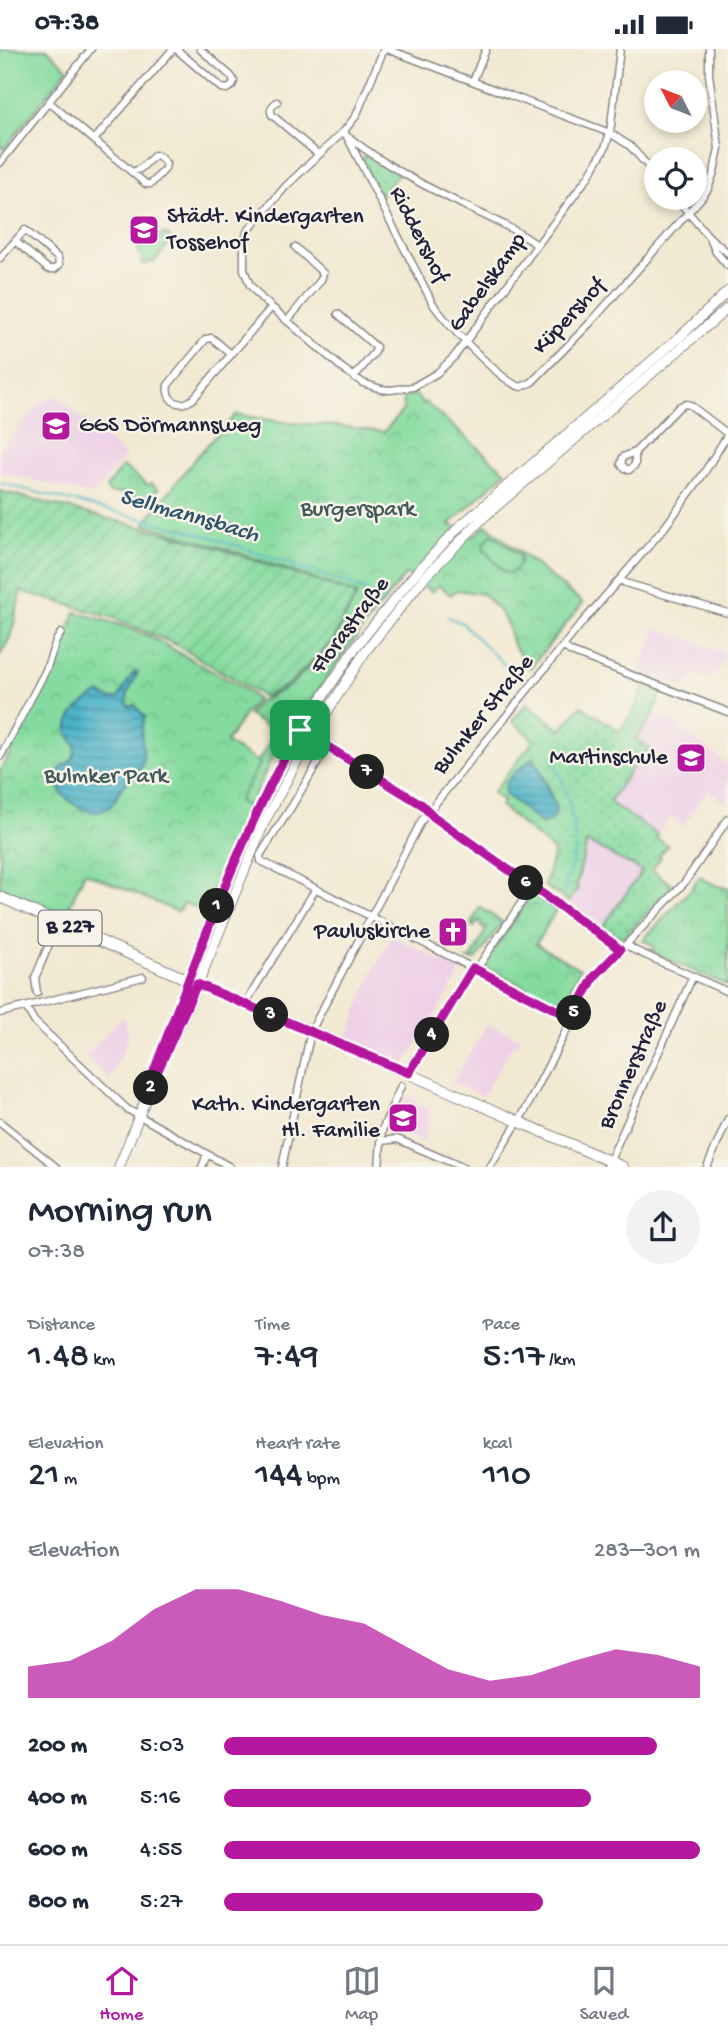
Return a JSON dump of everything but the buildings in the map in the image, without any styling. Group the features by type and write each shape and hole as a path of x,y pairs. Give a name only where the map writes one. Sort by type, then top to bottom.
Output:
{"main road":[{"name":"Florastraße","path":"193,982 259,809 300,730 369,630 415,574 492,497 704,315 728,291"},
{"name":"Florastraße","path":"119,1167 154,1071 264,823 311,737 365,652 399,607 440,561 502,500 726,312"},
{"name":"B 227","path":"0,897 409,1073 608,1164 623,1167"}],"street":[{"path":"0,163 91,49"},
{"path":"94,140 174,49 221,88 232,86 234,81 231,76 200,49"},
{"path":"386,49 610,133 631,146 644,161"},
{"name":"Gabelskamp","path":"386,49 346,134 318,154 286,186 247,232 244,269 255,291 271,308 354,377 363,383 390,390 413,387 437,373 466,343 588,177 605,148 610,133 620,49"},
{"path":"473,81 486,49"},
{"path":"709,49 718,159 708,188 688,212 709,237 728,253"},
{"path":"49,102 146,184 151,184 165,169 166,164 155,155 141,169 132,172"},
{"path":"277,102 270,110 272,115 318,154"},
{"path":"346,134 359,146 402,171 520,232 537,245"},
{"name":"Riddershof","path":"346,134 433,304 466,343"},
{"name":"Küpershof","path":"466,343 513,384 526,386 591,322 688,212"},
{"path":"0,258 15,241 25,230 58,258 58,265 55,269 48,269 15,241"},
{"path":"709,237 716,252 728,266"},
{"path":"287,321 321,281 323,273 295,247"},
{"path":"231,354 212,338 206,338 169,385 167,392 170,398 181,405 187,404 231,354 271,308"},
{"path":"338,314 376,347 375,352 354,377"},
{"name":"Bulmker Straße","path":"282,1167 311,1031 428,811 684,502 728,434 690,405 683,404 635,451"},
{"path":"620,579 625,583 728,613"},
{"path":"0,757 46,670 61,633"},
{"path":"563,646 571,652 728,712"},
{"path":"300,730 421,804 620,950"},
{"path":"327,747 262,852 260,858 265,864 572,1018"},
{"path":"490,1167 519,1122 594,977 685,882 728,819"},
{"path":"409,1073 474,969 532,887"},
{"path":"246,1005 315,890"},
{"path":"37,993 36,975 58,923"},
{"path":"626,944 728,992"},
{"path":"0,1013 143,977"},
{"name":"Bronnerstraße","path":"608,1164 693,977"},
{"path":"26,1007 34,1021 127,1109 230,1167"},
{"path":"379,1167 383,1130 401,1086"},
{"path":"706,1167 728,1119"},
{"path":"0,1122 56,1167"},
{"path":"382,1141 397,1139 462,1167"},
{"path":"202,1167 207,1154"}],"shaded area":[{"name":"GGS Dörmannsweg","path":"55,395 126,456 93,495 0,472 0,449 40,403"},
{"path":"656,628 725,653 720,669 710,679 696,674 685,688 640,671"},
{"path":"653,715 671,722 728,764 728,804 707,790 683,826 670,817 658,835 609,802 648,748 636,739"},
{"path":"587,842 642,871 603,926 569,902 577,889"},
{"path":"392,936 458,969 460,974 405,1064 347,1039 371,975"},
{"path":"123,1016 129,1036 110,1080 85,1056"},
{"path":"487,1024 521,1038 517,1045 514,1044 482,1096 452,1083"},
{"path":"407,1096 416,1099 415,1103 428,1108 430,1112 423,1142 393,1129"}],"green space":[{"path":"0,49 47,49 68,69 4,149 0,145"},
{"path":"368,154 400,172 380,196 361,159"},
{"path":"163,233 170,237 171,241 154,262 145,265 141,262 143,257 137,251 147,240 152,244"},
{"name":"Burgerspark","path":"415,394 423,404 425,402 506,472 450,524 473,537 486,525 583,603 530,668 513,645 507,624 500,612 483,594 456,590 451,595 439,585 432,592 406,574 352,643 303,714 296,716 282,736 248,715 259,702 290,686 334,641 357,594 239,553 144,524 198,455 236,414 289,423 384,432 403,410 404,397"},
{"path":"123,466 148,485 151,483 158,489 150,500 145,501 127,493 110,493 106,488"},
{"path":"0,491 200,542 356,594 334,639 289,684 264,697 175,644 114,618 21,591 11,636 0,656"},
{"path":"492,534 520,556 518,567 511,573 504,572 483,549"},
{"name":"Bulmker Park","path":"75,612 151,637 249,692 257,700 226,743 260,763 238,801 249,808 204,911 184,903 178,912 85,872 65,916 0,888 0,771 58,662"},
{"path":"644,686 661,693 653,715 636,739 649,748 609,802 658,835 656,838 668,846 659,855 661,857 652,870 674,886 620,938 603,926 642,871 587,842 576,887 578,888 569,902 545,886 554,851 500,806 503,801 492,793 532,743 532,738 512,721 527,703 561,730 581,706 620,731 636,707","holes":["535,758 555,809 553,818 542,824"]},
{"path":"276,732 282,736 249,807 238,801"},
{"path":"699,877 728,888 728,986 653,953 654,946 643,940"},
{"path":"531,895 556,910 536,944 580,969 562,1005 483,966"},
{"path":"480,907 502,922 474,960 469,959 486,930 478,921 474,927 471,925"}],"water":[{"path":"138,672 128,693 127,703 130,707 135,705 145,717 140,769 121,788 110,807 99,812 82,809 64,796 57,782 59,771 75,752 68,733 69,720 77,709 99,693 111,699 118,698 133,673"},
{"path":"534,757 556,808 552,819 542,824 505,794 510,778"}],"waterway":[{"name":"Sellmannsbach","path":"0,483 199,533 366,590"},
{"name":"Sellmannsbach","path":"448,617 462,623 512,672"},
{"name":"Sellmannsbach","path":"551,759 565,788 575,835 574,856 564,889"}],"place":[{"name":"Städt. Kindergarten Tossehof","path":"144,230"},
{"name":"GGS Dörmannsweg","path":"56,426"},
{"name":"Martinschule","path":"691,758"},
{"name":"Pauluskirche","path":"453,932"},
{"name":"Kath. Kindergarten Hl. Familie","path":"403,1118"}],"route":[{"path":"300,730 421,804 434,817 620,950 594,977 572,1018 473,968 409,1073 197,984 150,1088 194,963 220,899 272,781 300,730"}]}
